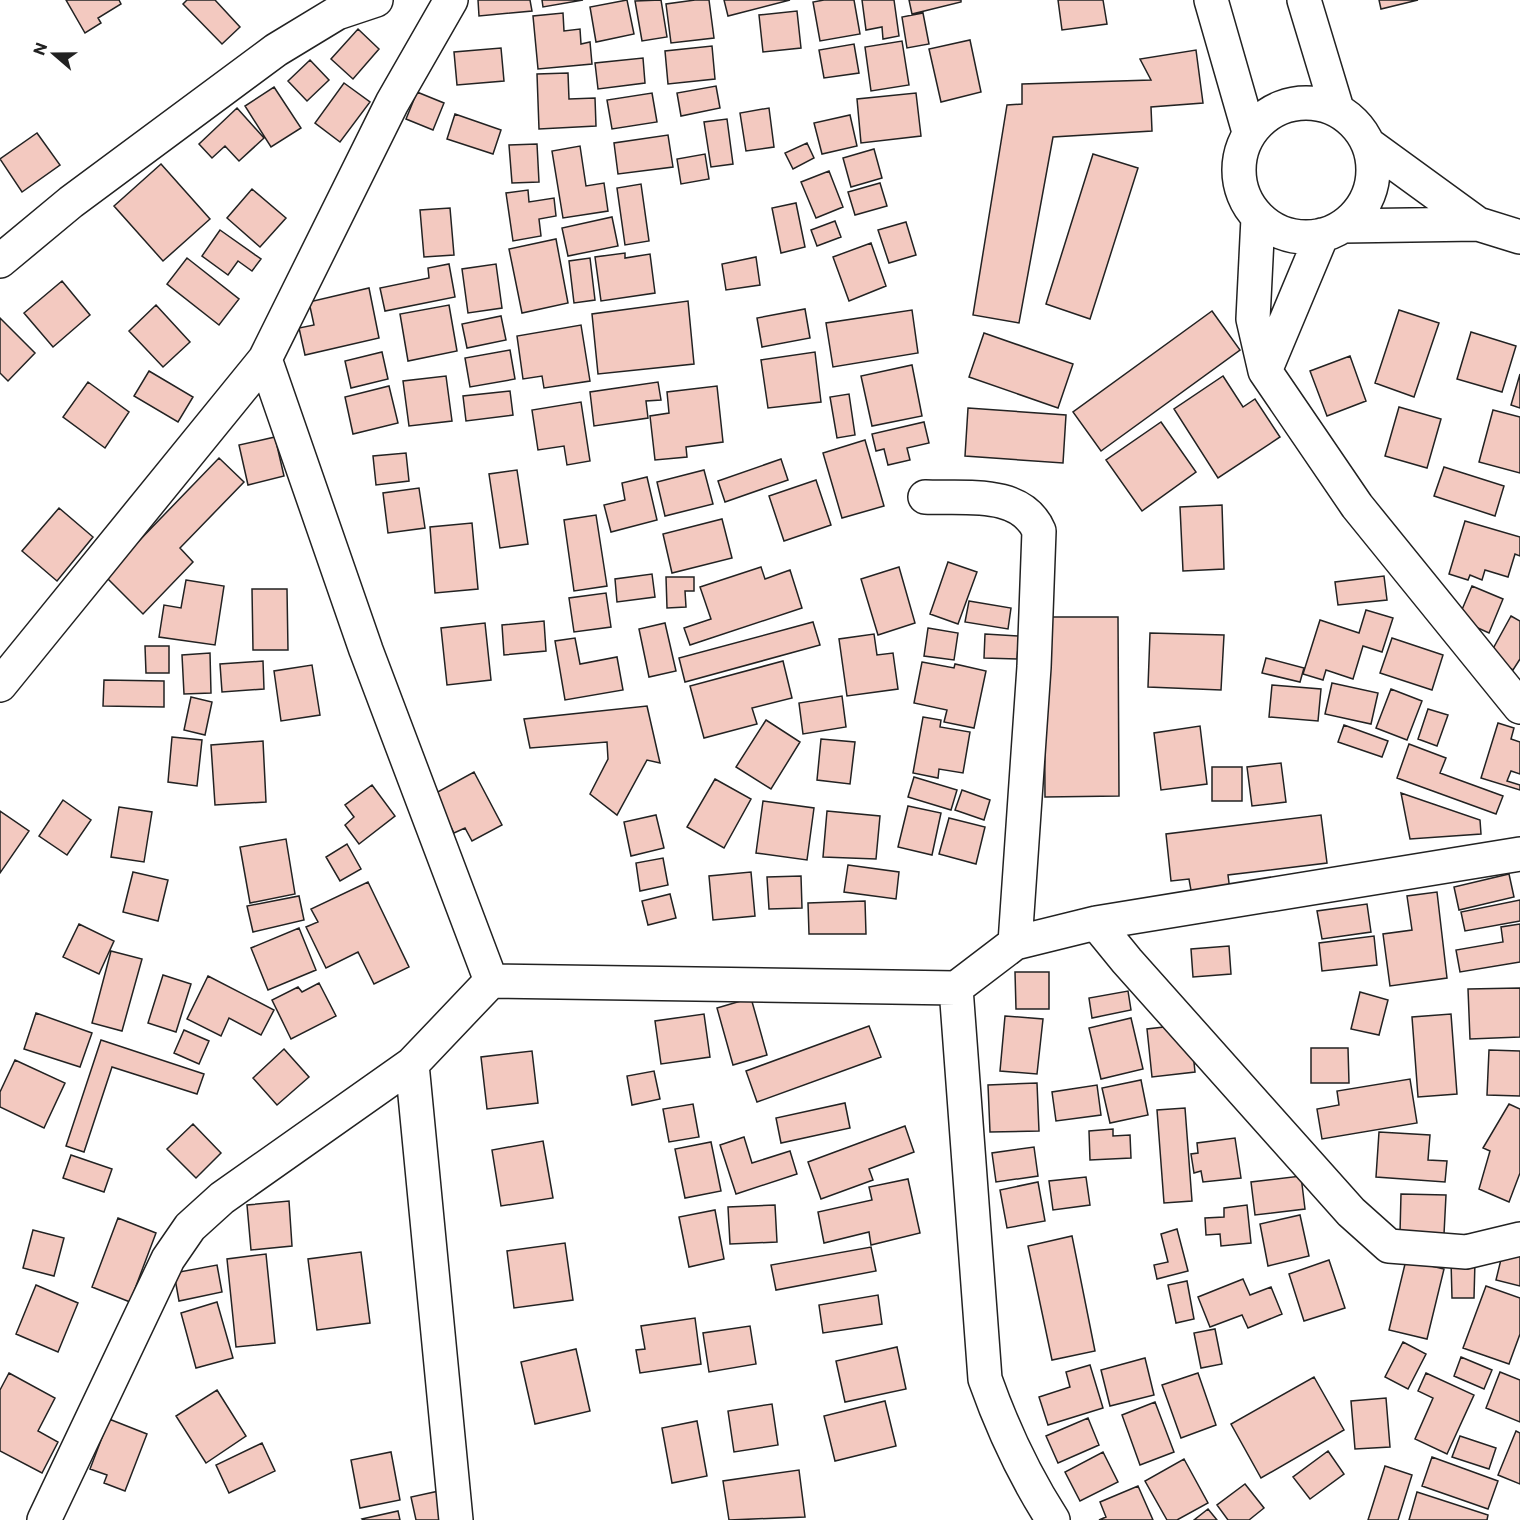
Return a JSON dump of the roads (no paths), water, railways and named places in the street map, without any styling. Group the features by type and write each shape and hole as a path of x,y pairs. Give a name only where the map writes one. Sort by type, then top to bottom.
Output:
{"street":[{"path":"0,261 71,202 276,50 338,13 376,0"},
{"path":"0,685 266,359 392,104 451,0"},
{"path":"1211,0 1249,132"},
{"path":"1304,0 1337,109"},
{"path":"1265,371 1333,231 1360,210 1370,190 1373,166 1368,144 1356,124 1337,109 1314,102 1289,104 1266,114 1249,132 1240,153 1238,176 1244,199 1258,218 1276,231 1299,237 1333,231 1478,224"},
{"path":"1368,144 1478,224 1520,237"},
{"path":"1258,218 1253,319 1265,371 1357,506 1520,707"},
{"path":"266,359 366,650 491,981"},
{"path":"925,497 1004,501 1020,506 1032,516 1039,531 1034,667 1015,943"},
{"path":"44,1520 168,1259 190,1227 222,1198 412,1064 491,981 956,988 1015,943 1096,923 1520,854"},
{"path":"1096,923 1127,961 1351,1212 1389,1246 1466,1252 1520,1239"},
{"path":"956,988 985,1379 1003,1430 1026,1478 1053,1520"},
{"path":"412,1064 456,1520"}]}
